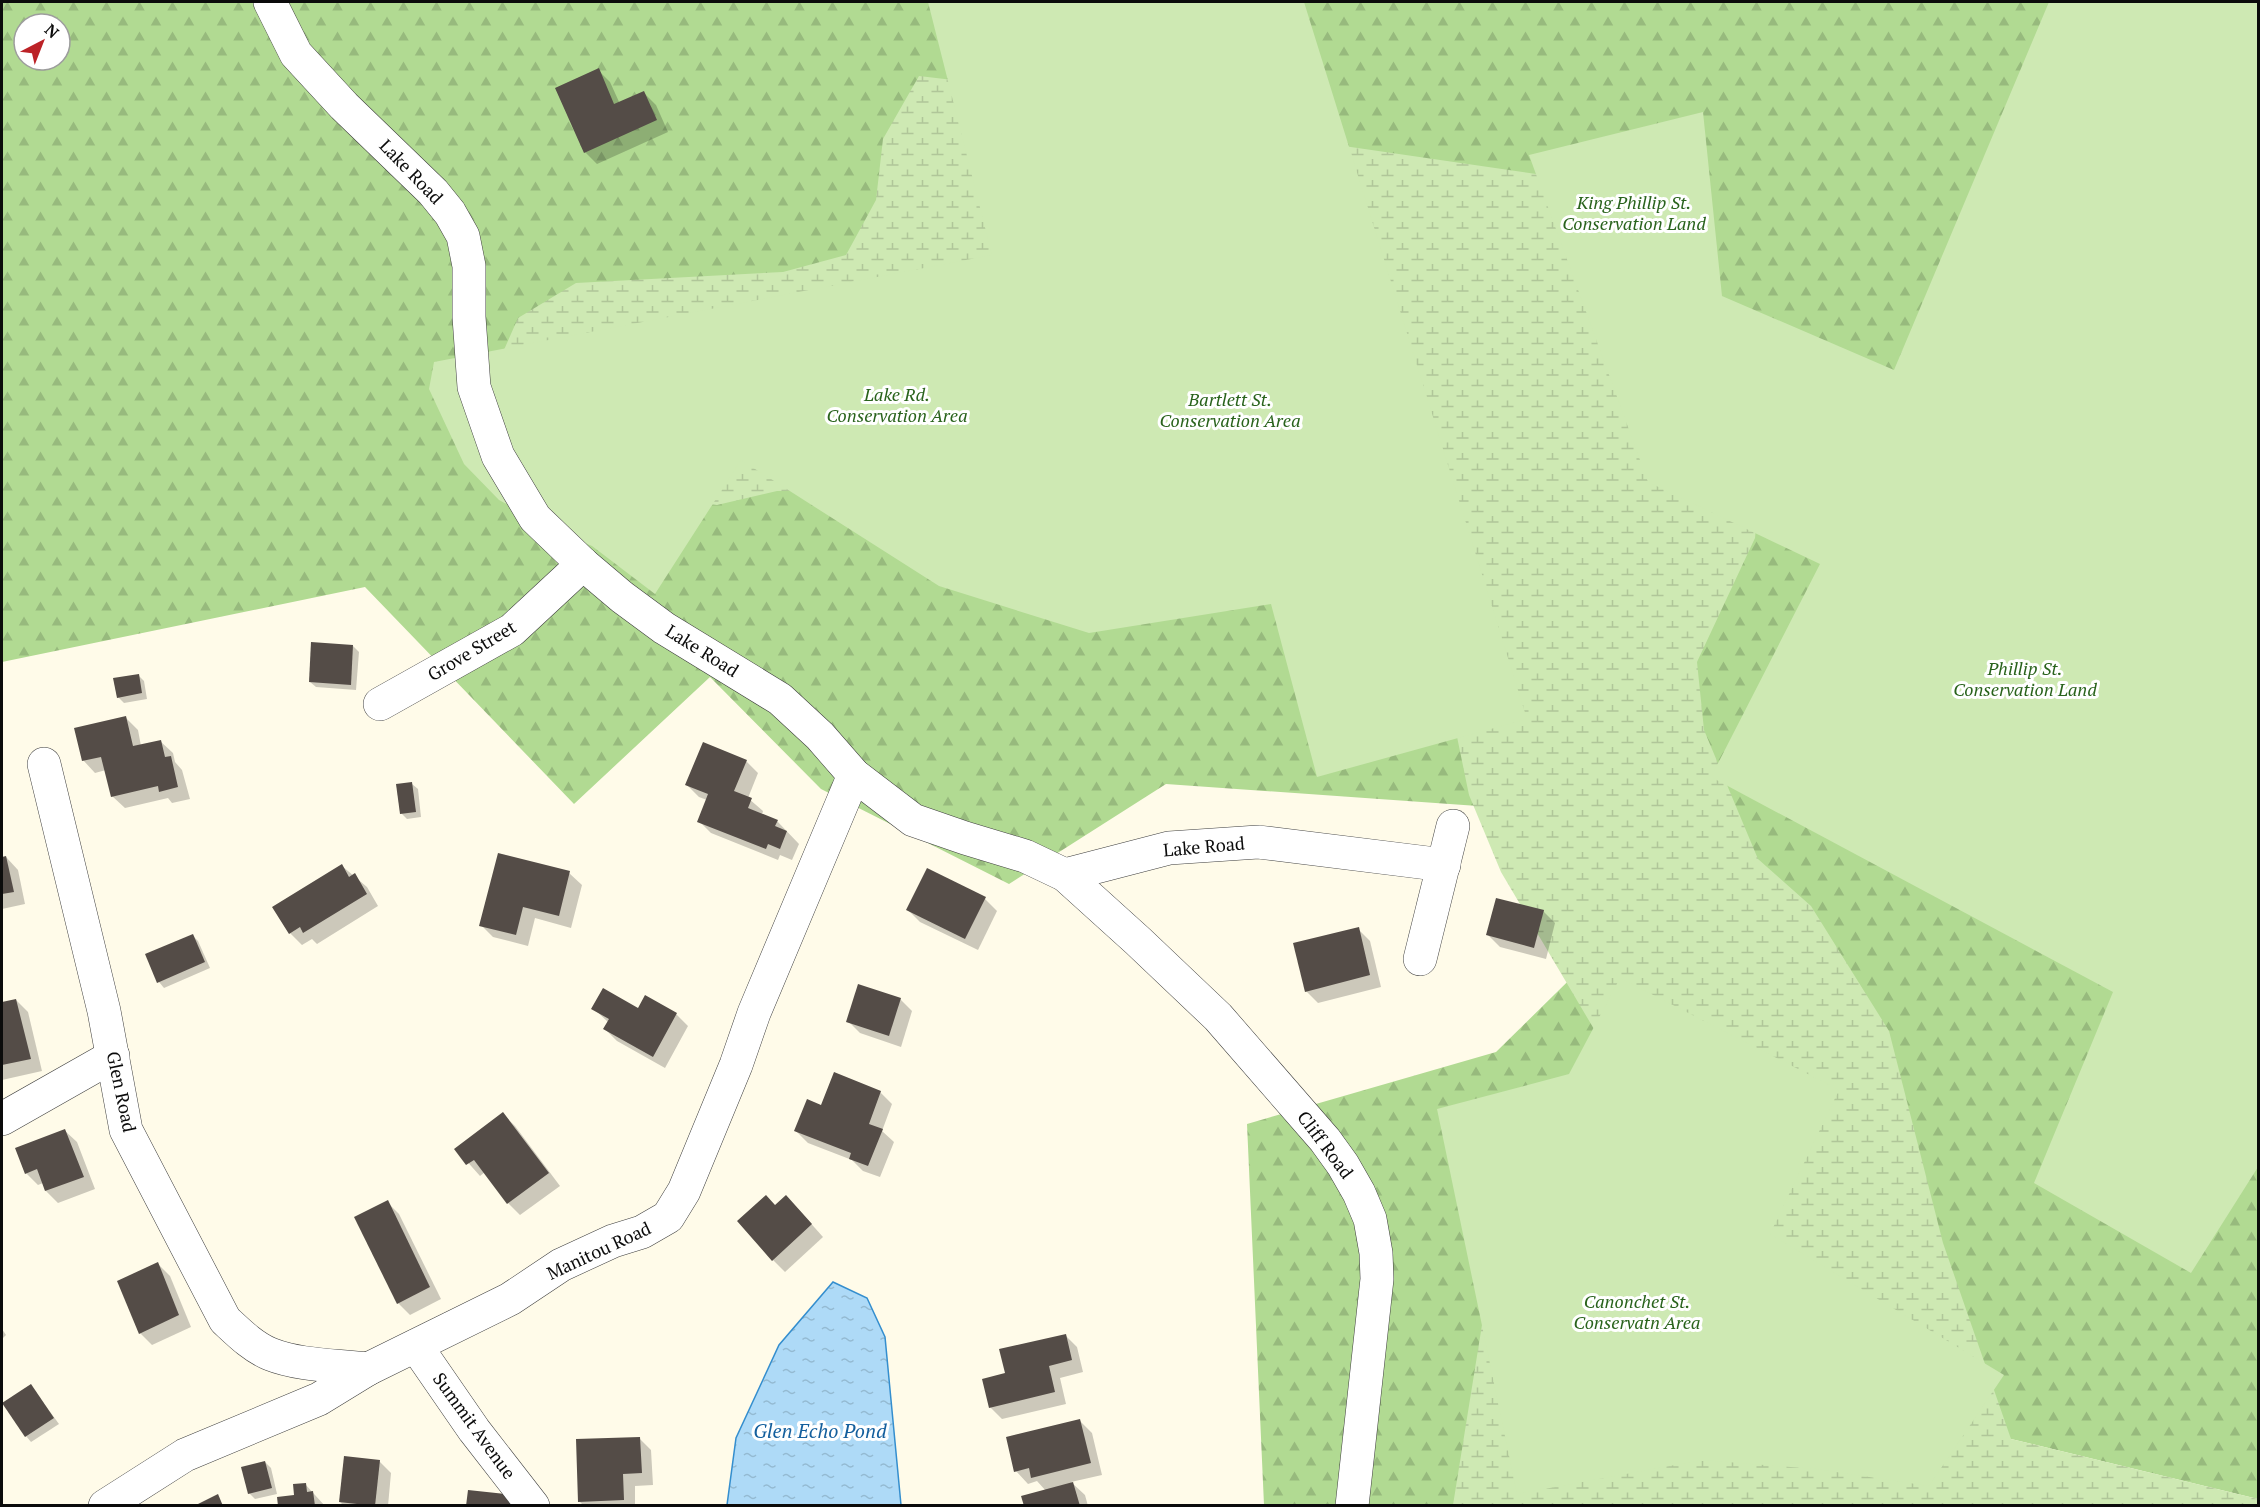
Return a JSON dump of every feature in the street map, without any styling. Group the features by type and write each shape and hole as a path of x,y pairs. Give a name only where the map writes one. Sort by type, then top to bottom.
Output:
{"street":[{"name":"Lake Road","path":"270,2 296,54 344,106 433,192 450,213 463,236 469,266 469,317 474,387 498,456 535,518 583,564 664,628 780,699 820,736 854,775 913,820 1025,856 1065,875 1169,848 1258,842 1444,865"},
{"name":"Grove Street","path":"380,704 512,630 583,564"},
{"name":"Glen Road","path":"44,764 104,1011 126,1130 225,1320 247,1340 270,1354 295,1360 368,1369"},
{"name":"Manitou Road","path":"105,1506 185,1455 319,1399 368,1369 510,1299 561,1265 613,1241 642,1232 668,1217 684,1191 736,1065 754,1013 854,775"},
{"path":"1420,959 1453,826"},
{"name":"Cliff Road","path":"1065,875 1218,1017 1325,1140 1359,1193 1370,1219 1376,1253 1377,1280 1352,1506"},
{"path":"2,1119 113,1056"},
{"name":"Summit Avenue","path":"416,1346 474,1430 533,1506"}],"green space":[{"path":"2,2 2258,2 2258,1499 2011,1439 1466,1505 1264,1505 1247,1124 1496,1052 1613,937 1520,809 1166,784 1009,884 821,789 710,677 574,804 365,587 2,662"},
{"name":"Bartlett St. Conservation Area","path":"928,2 1304,2 1527,719 1317,777 1271,604 1089,633 939,586 741,460 655,594 592,546 550,528 499,500 464,464 429,389 434,362 992,255"},
{"name":"Phillip St. Conservation Land","path":"2049,2 2258,2 2258,1167 2191,1273 2034,1183 2113,992 1711,777 1820,564 1648,482 1529,155 1703,112 1722,296 1894,370"},
{"name":"Lake Rd. Conservation Area","path":"919,76 987,84 1261,134 1550,176 1762,463 1755,538 1697,662 1704,730 1758,859 1811,906 1889,1031 1943,1243 2011,1439 2258,1499 2258,1505 1453,1505 1491,1269 1604,1046 1501,872 1469,795 1440,654 1013,486 777,491 717,505 649,497 492,377 518,318 576,283 783,272 846,255 876,200 883,139"},
{"name":"Canonchet St. Conservatn Area","path":"1620,978 1839,1090 1770,1234 2004,1375 1929,1486 1816,1469 1702,1460 1517,1494 1437,1109 1569,1074"}],"water":[{"name":"Glen Echo Pond","path":"833,1282 867,1298 885,1337 901,1505 727,1505 736,1438 779,1345"}],"building":[{"path":"599,68 614,104 644,91 657,120 584,153 555,88"},
{"path":"311,642 353,645 351,685 309,682"},
{"path":"139,674 142,693 117,698 113,678"},
{"path":"126,716 133,746 161,740 165,757 171,756 178,787 159,792 158,786 111,797 101,757 82,761 74,728"},
{"path":"703,742 747,760 734,791 752,798 748,808 778,820 775,826 787,831 780,849 768,844 766,849 697,822 708,794 685,785"},
{"path":"412,782 416,812 400,814 396,784"},
{"path":"498,853 570,871 559,916 523,907 516,935 479,926"},
{"path":"6,856 14,892 2,894 2,857"},
{"path":"342,864 349,877 355,873 367,894 303,933 300,927 289,934 272,907"},
{"path":"927,868 986,897 965,939 906,910"},
{"path":"1496,898 1544,910 1534,948 1486,935"},
{"path":"1359,927 1370,975 1305,992 1293,943"},
{"path":"193,934 205,962 157,983 145,954"},
{"path":"858,984 901,998 889,1036 846,1022"},
{"path":"603,988 638,1008 645,995 677,1013 653,1057 603,1029 609,1019 591,1009"},
{"path":"16,999 31,1059 2,1065 2,1002"},
{"path":"834,1072 881,1091 869,1124 883,1129 868,1166 849,1159 851,1153 794,1131 807,1099 821,1105"},
{"path":"503,1112 549,1173 507,1204 474,1160 466,1165 454,1149"},
{"path":"65,1129 84,1177 45,1191 37,1169 25,1174 15,1148"},
{"path":"766,1195 775,1205 786,1195 812,1224 772,1261 737,1221"},
{"path":"388,1200 430,1287 397,1304 354,1217"},
{"path":"158,1262 179,1315 139,1334 117,1281"},
{"path":"1066,1334 1072,1360 1049,1366 1055,1392 989,1408 982,1379 1005,1373 999,1349"},
{"path":"31,1384 54,1418 25,1437 2,1403"},
{"path":"1080,1419 1091,1463 1031,1478 1029,1468 1014,1472 1006,1437"},
{"path":"640,1437 642,1473 623,1474 624,1500 578,1502 576,1439"},
{"path":"344,1456 380,1460 375,1506 339,1502"},
{"path":"265,1461 272,1488 248,1494 241,1467"},
{"path":"1073,1482 1080,1506 1024,1506 1021,1496"},
{"path":"306,1483 307,1492 313,1491 315,1506 278,1506 277,1497 294,1495 293,1484"},
{"path":"468,1490 514,1495 513,1506 466,1506"},
{"path":"218,1494 223,1506 194,1506"}],"park label":[{"name":"King Phillip St. Conservation Land","path":"1634,213"}]}
